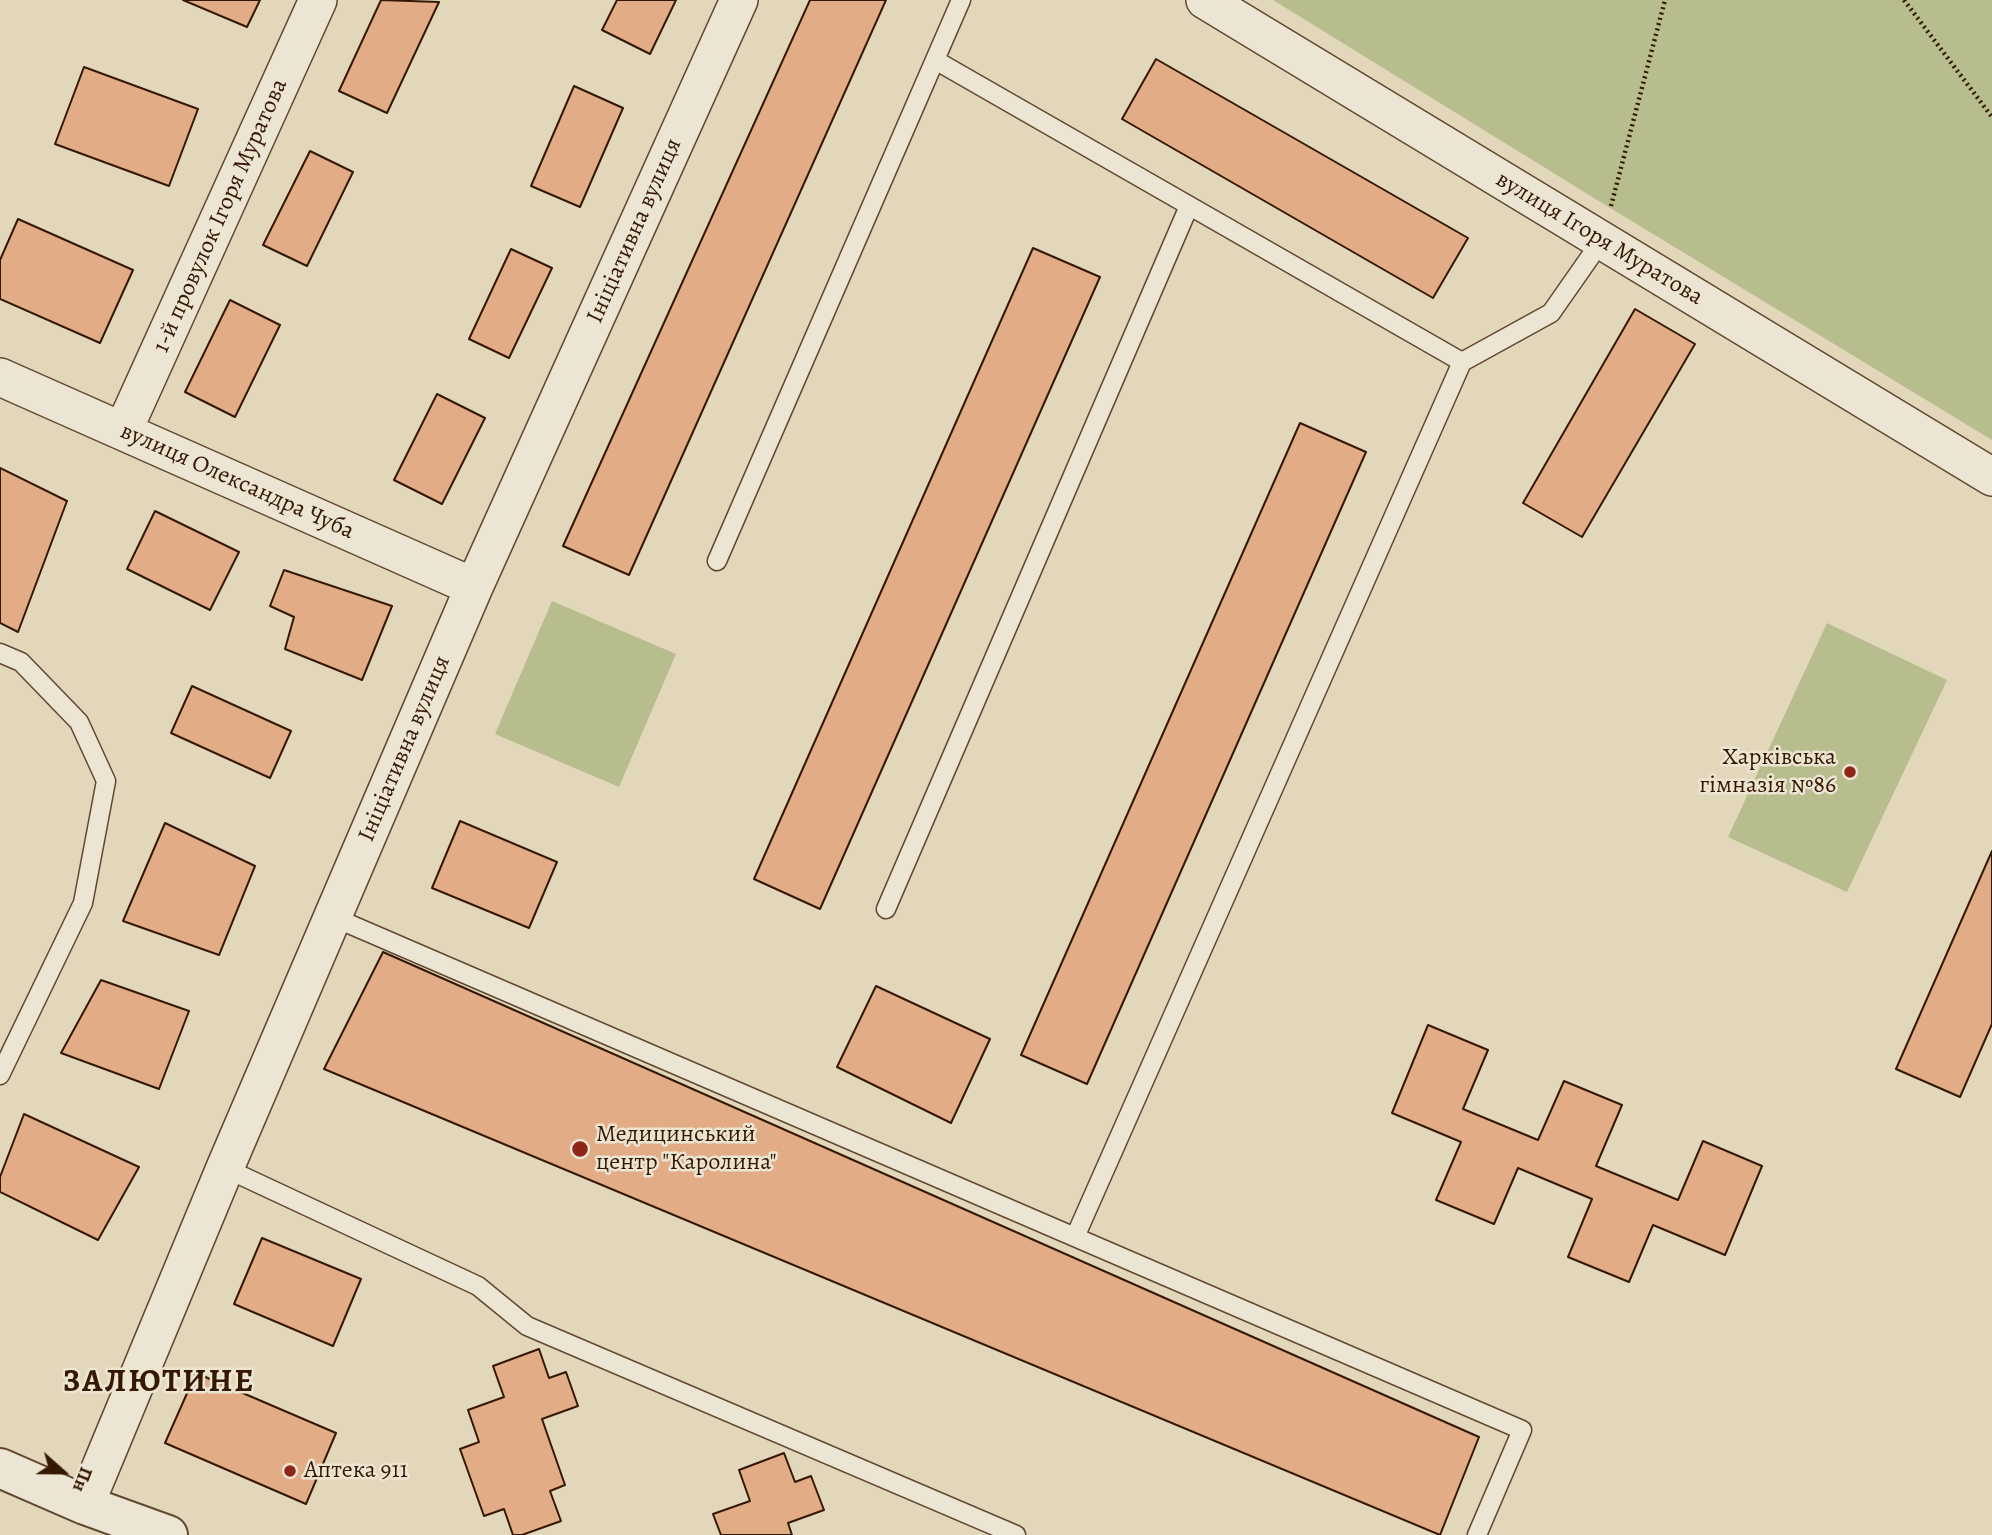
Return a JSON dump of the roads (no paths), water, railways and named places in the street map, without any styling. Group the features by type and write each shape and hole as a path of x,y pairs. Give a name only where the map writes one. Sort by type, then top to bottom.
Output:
{"street":[{"name":"1-й провулок Ігоря Муратова","path":"123,432 318,0"},
{"name":"Ініціативна вулиця","path":"85,1505 225,1167 474,587 739,0"},
{"name":"вулиця Ігоря Муратова","path":"1205,0 1992,477"},
{"name":"вулиця Олександра Чуба","path":"0,377 474,587"},
{"path":"0,1468 85,1505 128,1528 168,1535"}],"lane":[{"path":"717,561 961,0"},
{"path":"935,60 1462,362"},
{"path":"886,909 1189,206"},
{"path":"1075,1237 1462,362 1551,313 1602,240"},
{"path":"0,653 21,662 79,722 107,781 83,903 0,1075"},
{"path":"333,917 1522,1430 1477,1535"},
{"path":"225,1167 478,1286 527,1326 1016,1535"}],"place":[{"name":"Харківська гімназія №86","path":"1850,772"},
{"name":"Медицинський центр \"Каролина\"","path":"580,1149"},
{"name":"Аптека 911","path":"290,1471"}],"district":[{"name":"ЗАЛЮТИНЕ","path":"159,1383"}]}
